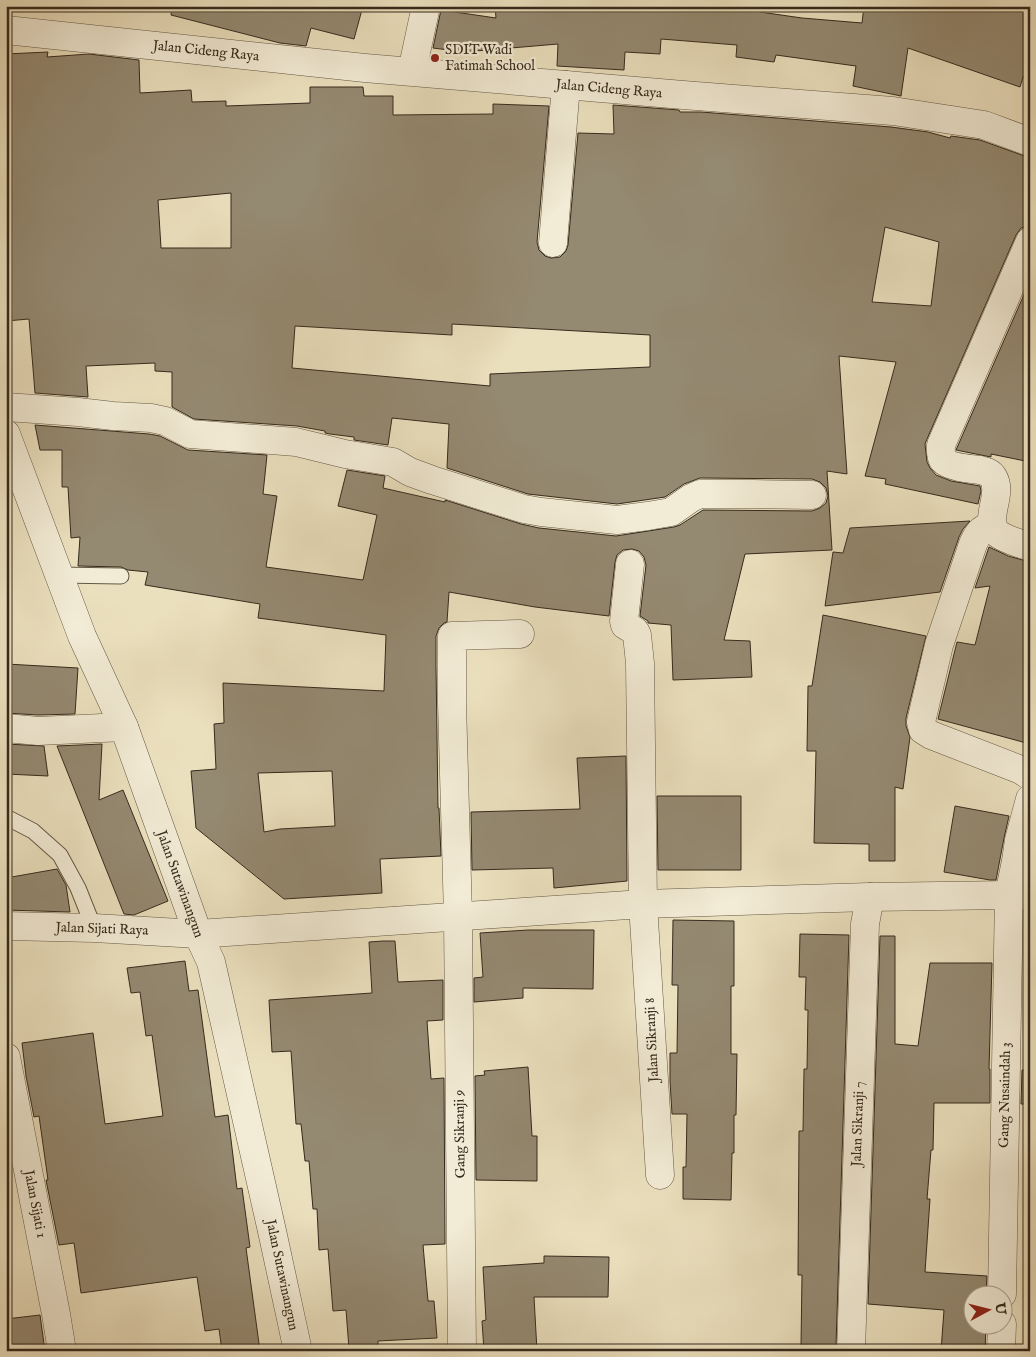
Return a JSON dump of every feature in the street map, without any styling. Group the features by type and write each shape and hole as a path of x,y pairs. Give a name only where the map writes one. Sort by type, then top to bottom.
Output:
{"street":[{"path":"412,72 426,6"},
{"name":"Jalan Cideng Raya","path":"6,30 412,72 893,111 984,125 1030,142"},
{"path":"552,243 566,85"},
{"path":"1030,240 941,445 942,459 948,464 989,472 997,486 992,525 997,533 1004,537 1030,546"},
{"path":"6,407 151,418 165,422 190,434 296,442 346,454 393,462 410,472 432,480 524,510 541,512 617,520 671,512 690,498 700,494 812,495"},
{"name":"Jalan Sutawinangun","path":"6,434 82,636 124,727 198,934 210,962 298,1351"},
{"path":"992,525 983,528 973,544 939,645 921,722 923,730 931,736 1021,770 1030,776"},
{"name":"Jalan Sikranji 8","path":"630,564 624,621 625,625 635,631 637,635 640,663 643,904 660,1175"},
{"name":"Gang Sikranji 9","path":"462,1351 458,916 452,636 520,634"},
{"path":"6,728 38,731 124,727"},
{"name":"Gang Nusaindah 3","path":"1002,1284 1019,896 1016,861 1019,840 1030,799"},
{"name":"Jalan Sijati Raya","path":"6,926 94,928 198,934 643,904 870,897 1019,896"},
{"name":"Jalan Sikranji 7","path":"851,1351 865,924 870,897"},
{"name":"Jalan Sijati 1","path":"6,1057 55,1304 62,1351"},
{"path":"1001,1351 1002,1334"}],"lane":[{"path":"58,575 121,576"},
{"path":"6,817 33,831 60,855 78,888 94,928"}],"building":[{"path":"172,6 363,6 354,39 311,28 306,46 280,43 171,15"},
{"path":"495,6 761,6 760,12 862,23 864,6 1030,6 1030,80 1023,77 1020,87 908,48 901,96 853,86 856,66 776,55 774,62 736,57 737,45 661,39 660,54 625,52 624,70 557,66 558,44 464,52 433,48 441,10 496,18"},
{"path":"48,52 47,57 89,54 139,60 140,93 191,90 192,102 226,101 226,106 310,103 310,87 363,87 364,96 393,96 393,115 493,114 493,104 549,106 537,242 539,250 545,256 551,258 560,257 566,251 568,245 578,133 614,134 613,105 679,110 680,112 891,127 928,132 950,138 951,136 980,140 1030,158 1030,226 1021,228 1016,235 925,444 927,462 936,475 951,481 980,486 981,491 978,504 885,484 886,479 865,476 896,362 839,356 847,474 827,471 832,550 745,554 724,640 750,641 752,677 673,680 671,625 648,623 648,621 640,616 646,565 644,557 639,551 632,549 623,550 617,555 609,616 535,607 449,592 447,622 439,628 436,636 438,808 441,856 380,859 382,893 284,899 196,828 191,771 216,769 214,724 224,723 223,683 384,691 386,635 258,618 260,604 145,585 148,572 128,570 121,567 78,566 80,537 71,538 68,487 62,487 62,450 40,450 35,425 149,434 160,436 188,450 267,455 263,494 277,496 266,567 363,580 377,515 338,506 347,470 385,476 383,488 445,502 445,500 521,524 539,528 616,536 674,527 703,510 812,511 826,503 828,496 826,488 820,482 812,479 700,478 684,484 665,497 617,504 528,494 447,468 449,424 392,418 388,445 354,440 354,437 330,434 325,433 325,431 297,426 194,419 172,407 172,372 155,371 155,363 86,366 88,397 35,393 29,319 6,321 6,134 8,134 6,54","holes":["231,193 231,248 161,248 158,200","885,227 939,242 931,306 872,302","452,324 650,335 650,367 490,374 490,386 292,368 295,326 452,335","332,771 335,826 280,829 264,832 258,773"]},
{"path":"1026,290 1030,292 1030,462 991,454 991,457 956,450"},
{"path":"970,521 959,537 940,592 825,606 833,552 843,553 850,528"},
{"path":"989,547 1008,556 1030,562 1030,744 938,719 957,642 975,645 990,586 975,588"},
{"path":"823,615 926,636 906,718 906,726 910,737 903,789 895,787 895,861 869,861 869,844 814,843 816,751 807,751 808,686 812,686"},
{"path":"6,664 78,668 75,714 38,715 6,713"},
{"path":"6,744 44,746 48,776 6,774"},
{"path":"102,744 99,800 123,790 168,901 134,915 124,914 57,746"},
{"path":"626,756 627,881 554,888 553,868 472,870 471,812 580,809 577,758"},
{"path":"657,796 741,796 741,870 658,870"},
{"path":"955,806 1009,816 996,880 944,872"},
{"path":"57,869 66,885 70,912 6,910 6,878"},
{"path":"673,920 734,921 734,986 731,986 731,1054 737,1054 736,1115 734,1115 731,1200 683,1199 683,1167 686,1167 687,1114 672,1114 670,1081 670,1053 677,1053 678,985 672,985"},
{"path":"528,930 594,930 593,989 523,988 523,998 474,1002 474,978 483,977 480,933"},
{"path":"800,934 849,935 836,1346 801,1345 802,1275 798,1275 799,1131 803,1131 804,1069 807,1069 808,1010 805,1010 806,977 799,977"},
{"path":"880,936 895,936 895,1044 918,1046 930,963 992,963 990,1103 934,1103 933,1150 931,1150 927,1199 930,1199 925,1272 987,1276 987,1284 964,1284 964,1334 986,1334 985,1351 941,1351 944,1310 868,1304"},
{"path":"395,941 398,982 443,980 443,1020 427,1021 431,1079 444,1078 445,1244 423,1245 428,1301 434,1301 437,1338 378,1341 378,1347 349,1349 346,1310 333,1311 328,1249 319,1250 317,1209 313,1209 309,1161 305,1161 301,1124 296,1124 291,1051 272,1052 269,1000 372,993 369,942"},
{"path":"185,961 189,991 198,990 215,1117 228,1115 237,1189 242,1188 250,1247 246,1248 260,1351 222,1351 219,1329 205,1331 197,1277 81,1293 74,1243 59,1245 46,1180 48,1180 39,1116 34,1117 26,1076 22,1043 93,1033 105,1124 163,1116 152,1035 146,1036 140,992 131,993 127,968"},
{"path":"528,1067 532,1136 537,1136 537,1181 476,1180 475,1076 485,1075 484,1071"},
{"path":"1022,1070 1030,1070 1030,1104 1021,1104"},
{"path":"544,1256 609,1257 608,1297 534,1297 537,1351 484,1351 482,1321 486,1320 483,1267 544,1263"},
{"path":"40,1315 45,1351 6,1351 6,1319"}],"place":[{"name":"SDIT Wadi Fatimah School","path":"435,58"}]}
